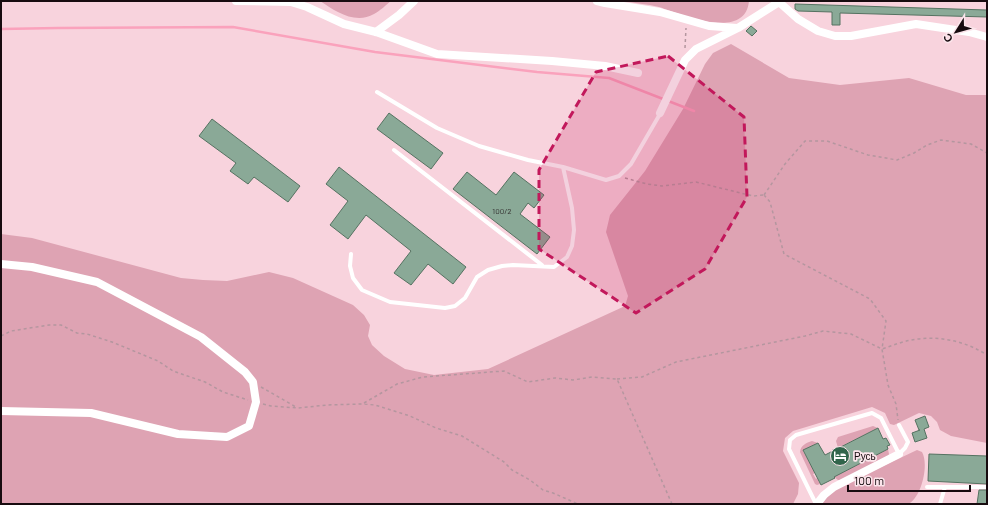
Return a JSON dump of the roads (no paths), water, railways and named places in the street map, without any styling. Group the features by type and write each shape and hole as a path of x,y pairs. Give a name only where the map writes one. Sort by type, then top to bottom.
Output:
{"street":[{"path":"236,1 291,2 307,7 344,24 376,32 437,54 552,61 605,66 638,73"},
{"path":"376,32 399,15 414,1"},
{"path":"597,1 660,12 687,21 709,26 738,28"},
{"path":"660,113 685,60 696,49 738,28 782,2 798,19 818,31 835,36 851,36 916,24 969,32 987,37"},
{"path":"1,264 32,267 97,282 201,337 245,372 253,382 256,402 249,426 227,437 178,434 91,413 1,411"},
{"path":"817,504 824,495 834,487 899,454"}],"lane":[{"path":"377,92 437,128 479,146 528,160 563,167 606,180 619,176 631,164 660,113"},
{"path":"394,150 543,265"},
{"path":"351,254 350,266 352,278 362,290 390,302 444,308 455,306 465,298 477,277 488,270 513,265 543,265 554,267 567,257 572,246 574,230 572,208 563,167"},
{"path":"817,504 789,449 790,440 796,435 872,413 881,418 899,454 908,442 899,425"},
{"path":"926,487 987,487"},
{"path":"940,504 945,487"}],"waterway":[{"path":"1,29 233,27 375,52 537,72 609,78 694,111"}],"place":[{"name":"Русь","path":"840,456"}]}
